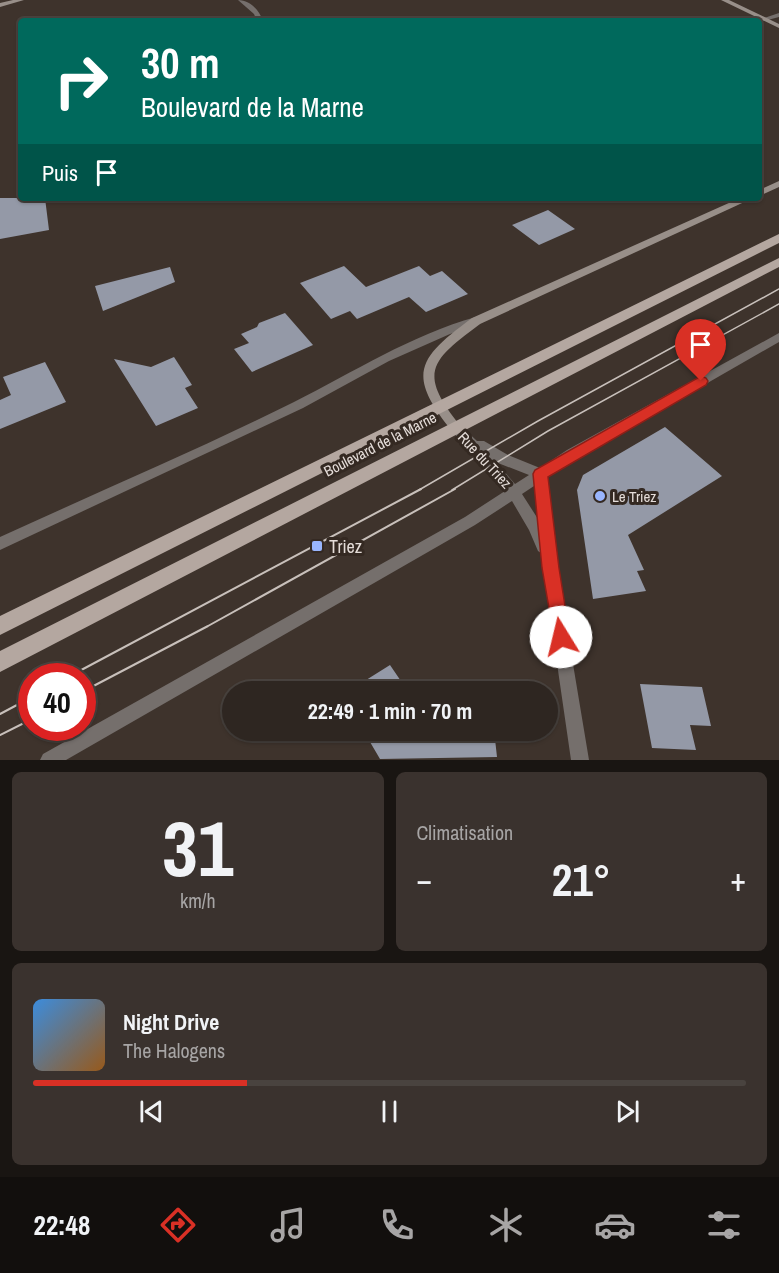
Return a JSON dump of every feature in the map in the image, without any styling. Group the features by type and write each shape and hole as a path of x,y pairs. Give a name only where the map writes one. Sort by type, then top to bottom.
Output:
{"main road":[{"path":"0,5 21,0"},
{"path":"724,0 762,18"},
{"path":"764,19 779,26"},
{"path":"762,192 779,184"},
{"path":"455,428 438,409 428,382 430,364 442,345 476,321 741,201"},
{"name":"Boulevard de la Marne","path":"0,626 779,238"},
{"name":"Boulevard de la Marne","path":"0,662 779,262"}],"street":[{"path":"241,0 257,13 259,18"},
{"path":"764,19 779,15"},
{"path":"0,544 299,405 385,358 446,331 476,321"},
{"path":"49,760 470,521 540,474 779,337"},
{"name":"Rue du Triez","path":"455,428 488,451 540,474 550,568 580,760"},
{"name":"Rue du Triez","path":"455,428 482,454 515,492 534,523 550,568"}],"building":[{"path":"0,198 18,198 18,201 45,201 49,230 0,239"},
{"path":"548,210 575,229 539,245 512,225"},
{"path":"344,266 366,287 419,266 430,276 442,271 468,294 426,312 409,297 357,319 350,311 331,319 300,283"},
{"path":"170,267 175,282 103,311 95,286"},
{"path":"285,313 313,345 252,372 234,349 249,343 241,334 257,327 259,323"},
{"path":"174,357 192,385 185,388 198,408 156,426 114,359 151,367"},
{"path":"45,362 66,402 0,429 0,400 11,395 3,377"},
{"path":"665,427 722,476 628,535 644,570 637,571 646,591 593,599 577,490 583,475"},
{"path":"390,665 401,681 365,681"},
{"path":"640,684 702,687 711,726 690,725 696,750 652,748"},
{"path":"369,741 495,741 497,757 380,759"}],"tram line":[{"path":"419,490 538,421 779,289"},
{"path":"452,490 548,431 779,304"},
{"path":"94,663 421,489"},
{"path":"96,685 208,626 455,489"},
{"path":"0,714 18,704"},
{"path":"0,735 18,726"}],"place":[{"name":"Le Triez","path":"600,496"},
{"name":"Triez","path":"317,546"}],"route":[{"path":"561,637 550,568 540,474 701,381"}]}
